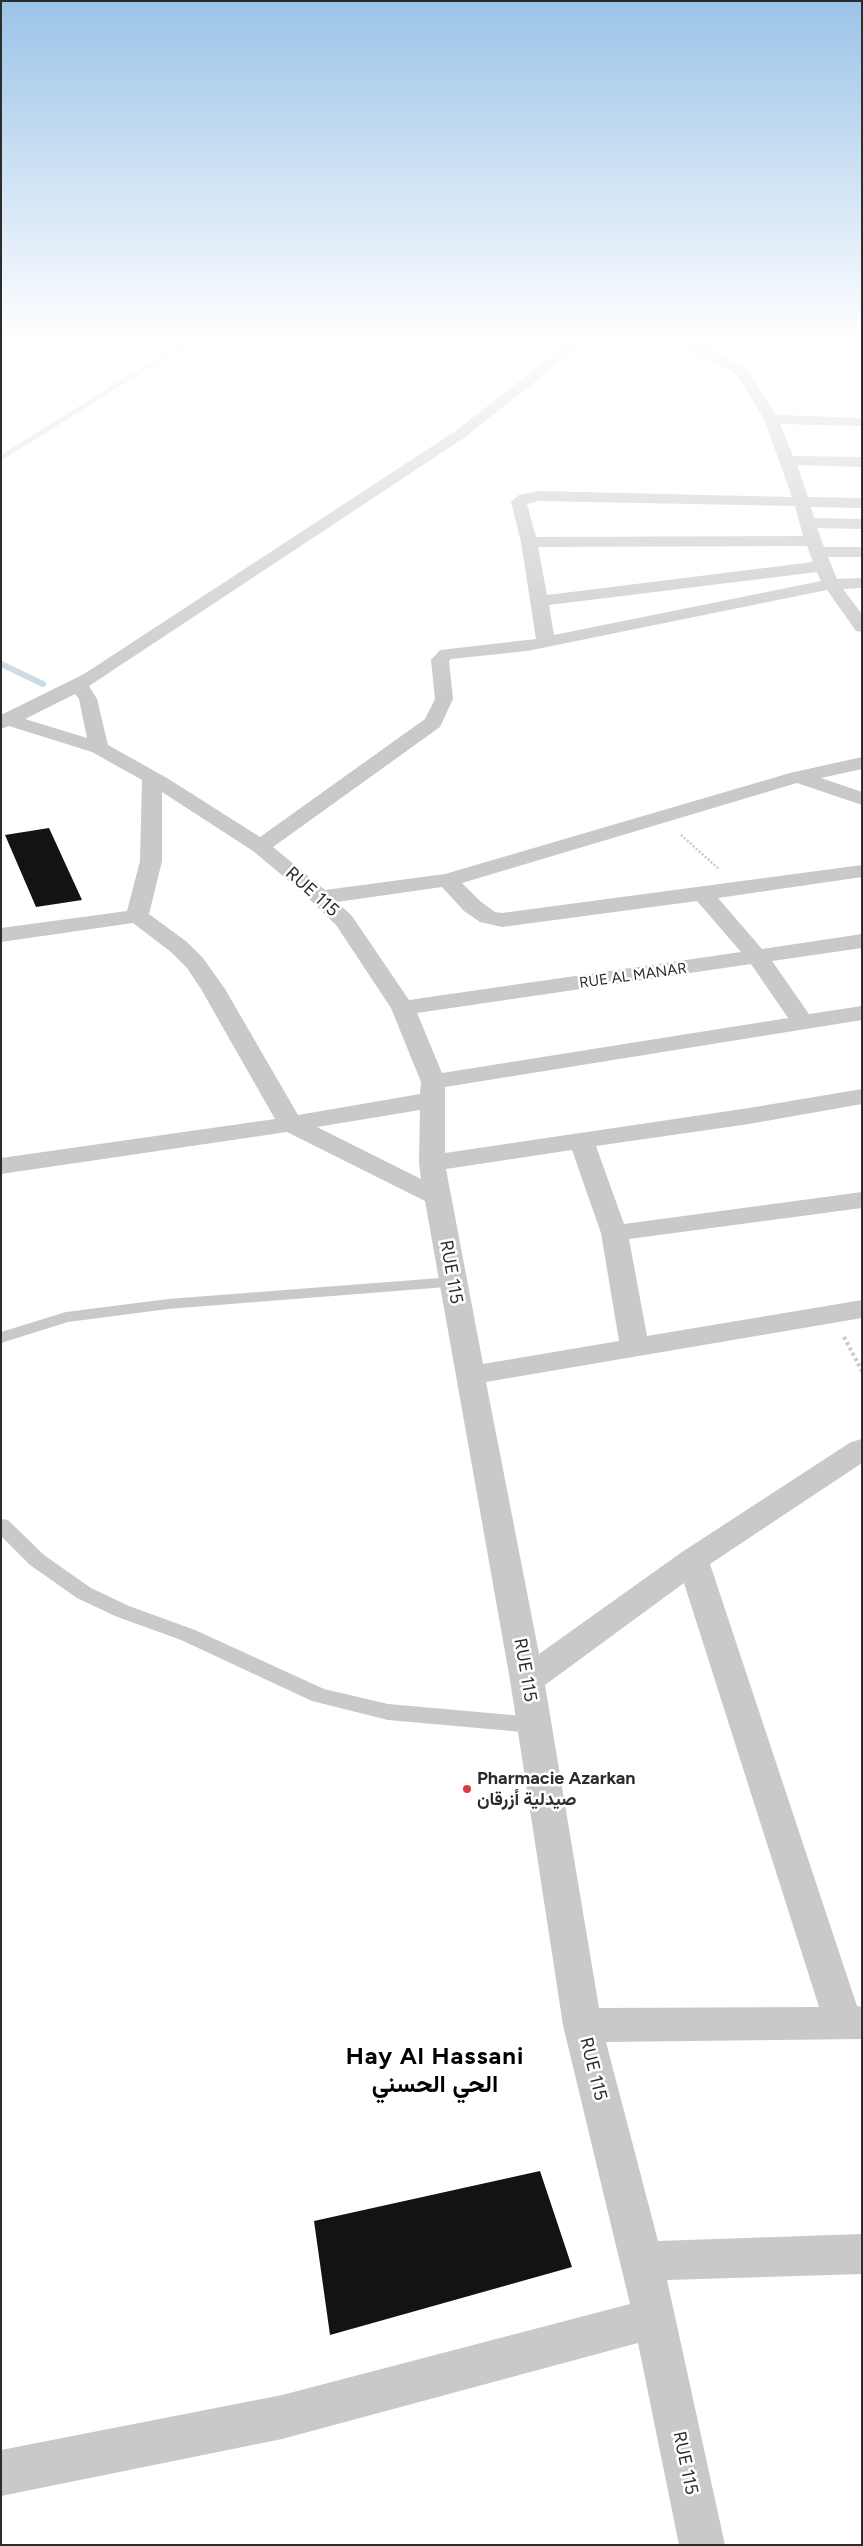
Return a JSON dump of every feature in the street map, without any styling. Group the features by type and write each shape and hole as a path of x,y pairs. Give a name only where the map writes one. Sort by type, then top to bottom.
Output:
{"street":[{"path":"5,722 78,684 424,458"},
{"path":"786,458 831,584 859,619"},
{"path":"789,467 862,462"},
{"path":"789,467 862,476"},
{"path":"546,642 529,542 519,502 533,496 862,502"},
{"path":"809,523 862,524"},
{"path":"529,542 819,553 862,552"},
{"path":"539,601 819,553"},
{"path":"260,848 433,723 444,699 441,656 465,651 527,646 831,584 862,583"},
{"path":"78,684 88,699 98,748"},
{"name":"RUE 115","path":"5,722 98,748 152,778 260,848 322,898 344,921 403,1008 433,1091 432,1163 437,1197 527,1680 582,2025 642,2261 702,2545"},
{"path":"322,898 447,880 797,777 862,763"},
{"path":"797,777 862,799"},
{"path":"137,916 151,861 152,778"},
{"path":"447,880 472,906 488,917 502,920 536,917 862,871"},
{"path":"703,894 758,958 803,1022"},
{"path":"1,935 137,916 179,947 195,963 213,989 291,1124 437,1197"},
{"name":"RUE AL MANAR","path":"403,1008 758,958 862,941"},
{"path":"1,1166 291,1124 433,1091 803,1022 862,1014"},
{"path":"432,1163 748,1116 862,1096"},
{"path":"581,1140 614,1233 635,1348"},
{"path":"614,1233 862,1200"},
{"path":"469,1376 862,1309"},
{"path":"527,1680 693,1560 862,1449"},
{"path":"582,2025 853,2023 693,1560"},
{"path":"642,2261 862,2254"},
{"path":"1,2473 282,2417 654,2318"}],"lane":[{"path":"1,1338 66,1317 168,1304 453,1282"},
{"path":"1,1524 37,1560 84,1593 122,1611 188,1635 319,1696 388,1712 534,1725"}],"path":[{"path":"661,818 740,888"},
{"path":"831,1315 862,1371"}],"building":[{"path":"49,828 82,900 36,907 5,835"},
{"path":"540,2171 572,2267 330,2335 314,2221"}],"waterway":[{"path":"1,664 43,684"}],"place":[{"name":"Pharmacie Azarkan صيدلية أزرقان","path":"467,1789"}],"district":[{"name":"Hay Al Hassani الحي الحسني","path":"435,2071"}]}
